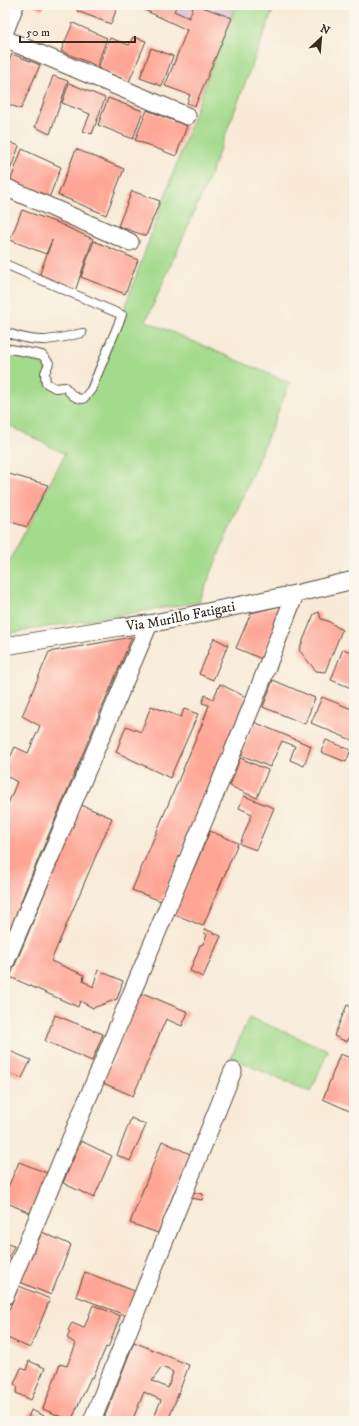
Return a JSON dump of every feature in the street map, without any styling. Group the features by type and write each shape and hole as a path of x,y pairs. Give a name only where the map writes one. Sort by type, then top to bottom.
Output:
{"street":[{"path":"5,31 15,5"},
{"path":"5,39 187,116"},
{"path":"5,187 130,242"},
{"name":"Via Murillo Fatigati","path":"5,646 120,627 149,624 295,594 354,580"},
{"path":"5,1296 250,708 295,594"},
{"path":"6,961 149,624"},
{"path":"92,1421 233,1071"}],"lane":[{"path":"5,264 122,315 91,390 83,399 78,399 71,395 65,387 54,388 46,383 45,373 48,363 42,355 5,348"},
{"path":"5,332 21,338 38,341 54,340 82,333"}],"shaded area":[{"path":"134,5 236,5 221,45"}],"green space":[{"path":"236,5 275,5 207,183 146,321 290,383 199,602 5,634 5,570 65,454 5,423 5,348 42,355 49,363 46,383 65,387 83,399 122,315 210,71"},
{"path":"249,1017 328,1050 311,1092 231,1058"}],"building":[{"path":"31,5 44,5 42,10"},
{"path":"80,5 118,5 111,24 77,11"},
{"path":"134,5 166,5 170,7 171,5 177,5 174,11 189,18 194,5 197,5 232,18 195,106 187,103 190,95 165,86 187,30"},
{"path":"73,23 107,38 97,66 61,51"},
{"path":"133,37 146,41 129,82 98,68 110,38 129,45"},
{"path":"151,48 173,56 162,86 140,78"},
{"path":"12,54 40,65 21,109 5,103 5,70"},
{"path":"53,76 68,81 50,134 35,127"},
{"path":"69,83 105,98 92,134 83,131 90,114 62,103"},
{"path":"108,98 143,111 133,139 98,125"},
{"path":"147,110 187,126 176,156 135,140"},
{"path":"5,140 19,146 7,179 5,178"},
{"path":"22,149 61,167 49,198 10,182"},
{"path":"76,149 124,169 106,215 58,195"},
{"path":"132,191 160,201 146,236 118,226"},
{"path":"22,210 58,223 93,239 74,294 38,279 52,240 46,254 10,240"},
{"path":"94,241 138,260 125,294 81,277"},
{"path":"9,474 48,485 27,527 5,520 5,487"},
{"path":"285,605 262,659 236,648 251,613"},
{"path":"319,612 321,619 328,621 342,630 325,672 316,671 299,650 314,614"},
{"path":"132,637 27,886 5,944 5,811 17,782 5,775 5,768 15,747 28,753 40,726 22,716 49,652"},
{"path":"214,638 228,645 213,680 199,674"},
{"path":"343,649 354,653 354,689 331,680"},
{"path":"273,680 315,698 305,724 263,707"},
{"path":"220,684 246,697 161,901 132,890 203,722 209,705 202,703 205,695 213,699"},
{"path":"322,697 354,710 354,741 311,723"},
{"path":"151,706 181,717 184,709 198,714 170,778 116,752 126,726 141,732"},
{"path":"254,722 311,746 304,766 290,760 295,746 282,741 270,767 241,755"},
{"path":"326,740 351,750 346,762 321,752"},
{"path":"240,758 268,770 257,798 230,786"},
{"path":"244,796 274,808 256,850 240,844 252,814 239,808"},
{"path":"81,805 112,818 51,961 84,975 83,981 93,987 98,970 123,981 117,999 93,1008 80,1001 78,1007 10,977"},
{"path":"210,831 238,843 203,926 174,914"},
{"path":"205,929 221,936 203,977 190,971 200,945 203,944 207,935 203,932"},
{"path":"145,994 188,1012 182,1026 166,1019 133,1096 103,1083 140,996"},
{"path":"347,1005 354,1008 354,1038 350,1036 347,1042 334,1036"},
{"path":"55,1015 103,1034 92,1061 45,1041"},
{"path":"5,1049 31,1060 22,1078 5,1072 5,1060 8,1057 5,1056"},
{"path":"340,1054 354,1059 354,1113 323,1099"},
{"path":"131,1118 146,1125 130,1161 117,1155"},
{"path":"81,1141 112,1156 94,1198 63,1183"},
{"path":"162,1141 190,1154 158,1233 130,1223"},
{"path":"19,1162 47,1173 30,1213 5,1202 5,1194"},
{"path":"192,1192 203,1194 202,1200 190,1198"},
{"path":"42,1232 71,1245 51,1295 20,1282"},
{"path":"5,1243 14,1246 5,1266"},
{"path":"85,1272 137,1292 127,1316 76,1296"},
{"path":"19,1286 50,1299 30,1348 5,1337 5,1319"},
{"path":"93,1305 120,1316 108,1348 106,1347 93,1378 91,1377 71,1421 43,1409 60,1364 67,1366 76,1344 67,1338 70,1332 68,1330 72,1323 84,1328"},
{"path":"134,1342 189,1365 168,1421 163,1421 154,1417 161,1400 144,1392 132,1421 103,1421","holes":["162,1367 173,1372 168,1388 152,1381"]},
{"path":"29,1361 45,1368 31,1400 16,1393 18,1387 14,1384 21,1368 26,1370"},
{"path":"31,1410 49,1418 48,1421 27,1421"}]}
